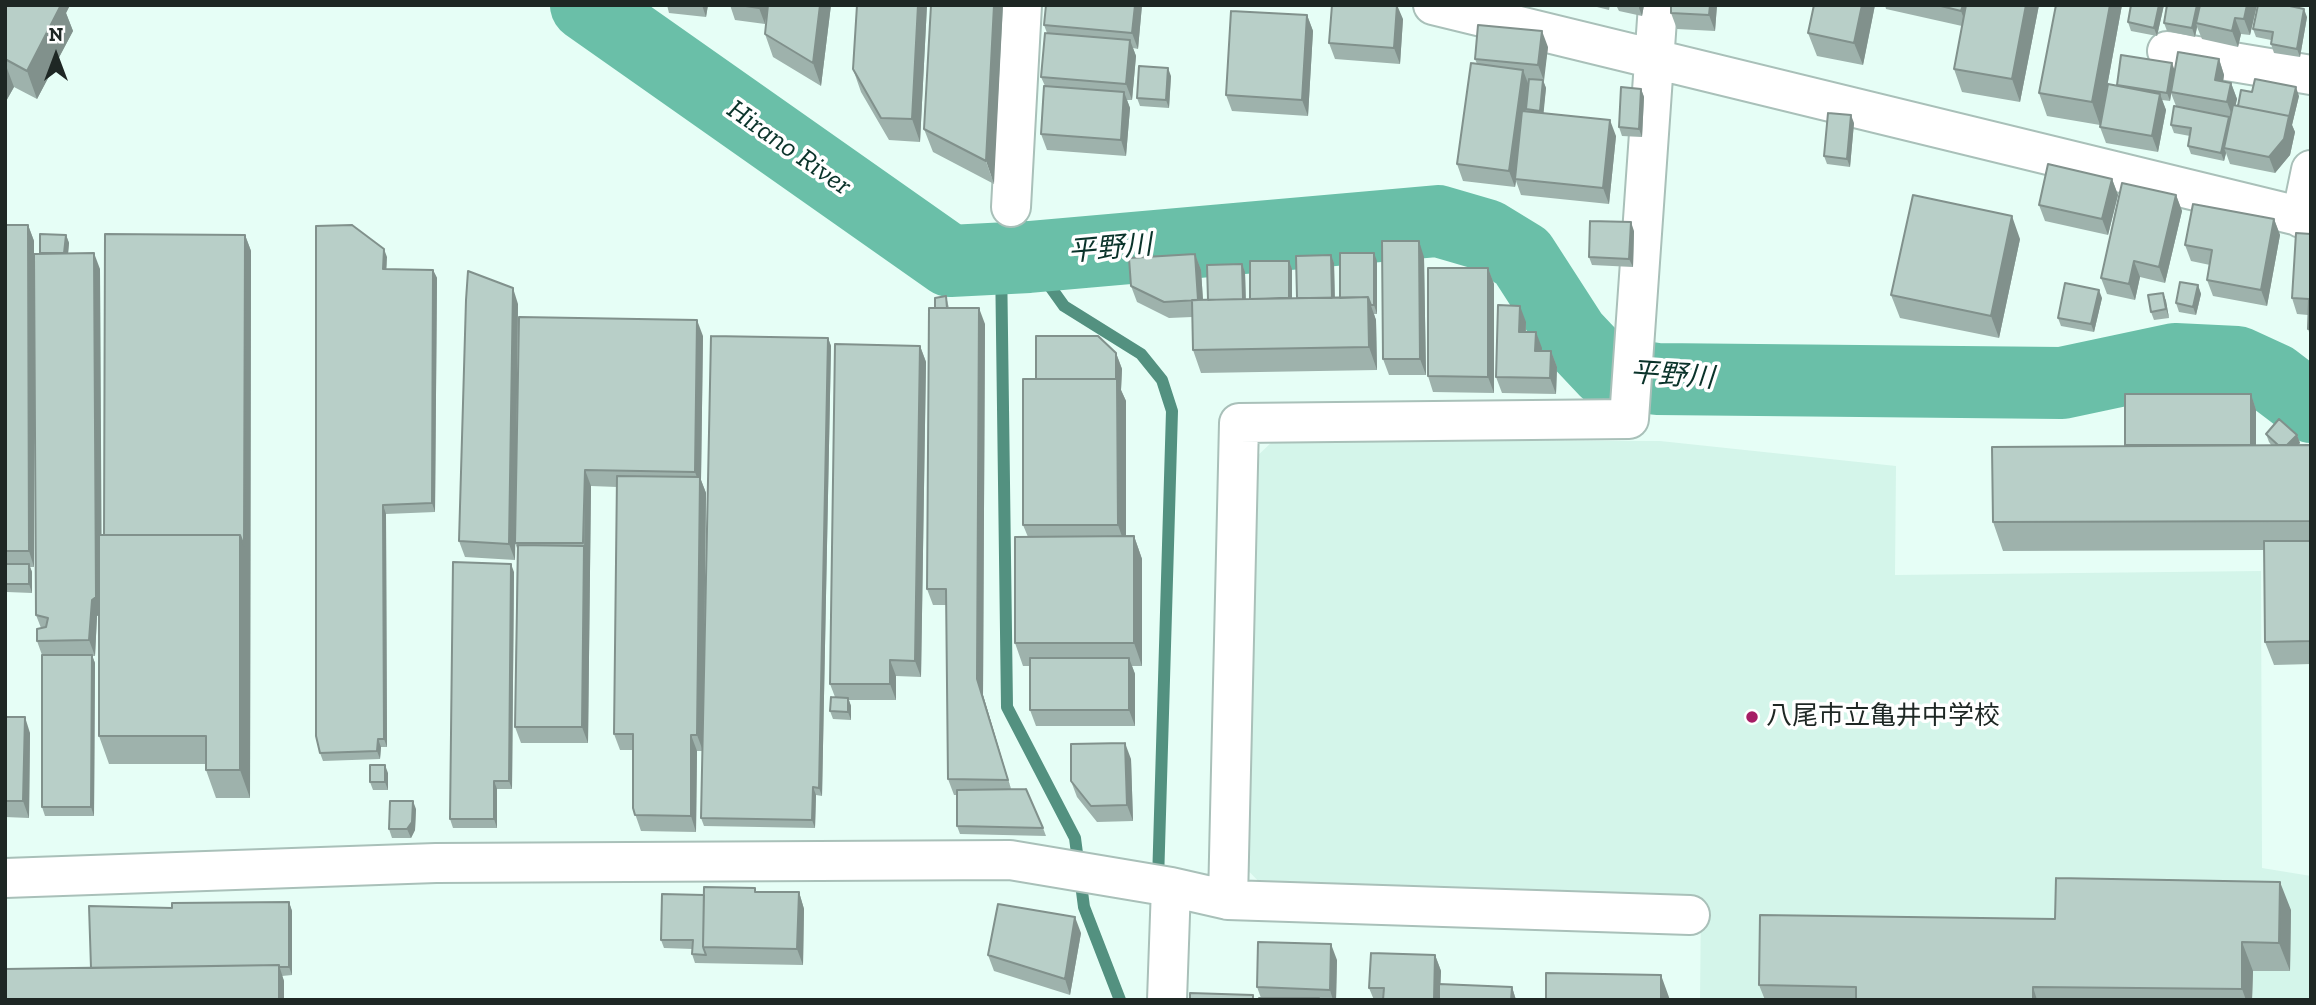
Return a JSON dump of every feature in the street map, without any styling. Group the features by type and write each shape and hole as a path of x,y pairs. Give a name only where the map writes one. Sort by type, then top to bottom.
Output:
{"street":[{"path":"1011,207 1022,5"},
{"path":"1433,5 2306,219 2311,170"},
{"path":"1228,900 1239,423 1629,419 1658,5"},
{"path":"2167,51 2311,75"},
{"path":"5,878 436,863 1010,860 1171,887 1228,900 1690,915"},
{"path":"1167,1000 1171,887"}],"shaded area":[{"name":"八尾市立亀井中学校","path":"1274,440 1660,441 1896,466 1895,575 2261,571 2262,868 2311,876 2311,1000 1700,1000 1701,902 1262,885 1238,860 1252,461"}],"building":[{"path":"5,5 61,5 27,71 5,59"},
{"path":"739,5 760,5 759,8"},
{"path":"768,5 820,5 813,63 765,34"},
{"path":"857,5 918,5 912,119 881,118 853,69"},
{"path":"931,5 994,5 986,161 924,129"},
{"path":"1046,5 1135,5 1132,33 1044,25"},
{"path":"1332,5 1397,5 1394,48 1329,43"},
{"path":"1671,5 1710,5 1709,15 1671,13"},
{"path":"1814,5 1862,5 1854,43 1808,33"},
{"path":"1937,5 1963,5 1961,11"},
{"path":"1966,5 2026,5 2012,79 1954,69"},
{"path":"2056,5 2110,5 2092,102 2039,93"},
{"path":"2131,5 2159,5 2154,28 2128,22"},
{"path":"2167,5 2197,5 2192,28 2164,23"},
{"path":"2200,5 2247,5 2244,19 2235,18 2232,31 2196,23"},
{"path":"2258,5 2285,5 2304,9 2297,49 2271,44 2273,32 2253,29"},
{"path":"1231,11 1307,15 1302,100 1226,95"},
{"path":"1478,25 1542,31 1538,65 1475,59"},
{"path":"1045,33 1130,40 1126,84 1041,77"},
{"path":"2178,52 2219,59 2215,80 2231,83 2227,102 2171,92"},
{"path":"2121,55 2172,63 2167,93 2117,85"},
{"path":"1471,63 1523,70 1509,171 1457,164"},
{"path":"1139,66 1168,68 1166,100 1137,98"},
{"path":"1529,79 1543,80 1540,111 1526,109"},
{"path":"2255,79 2296,87 2289,117 2238,106 2241,90 2252,92"},
{"path":"2108,84 2160,94 2152,136 2100,127"},
{"path":"1044,86 1124,92 1121,140 1041,134"},
{"path":"1621,87 1641,89 1639,129 1619,127"},
{"path":"2233,105 2289,116 2284,139 2269,157 2224,148"},
{"path":"2174,106 2229,117 2221,153 2188,146 2191,128 2171,125"},
{"path":"1522,111 1610,120 1603,188 1515,179"},
{"path":"1828,113 1851,115 1847,159 1824,156"},
{"path":"2048,164 2112,179 2102,219 2039,205"},
{"path":"2122,183 2176,195 2159,267 2134,261 2129,284 2101,278"},
{"path":"1913,195 2012,216 1991,316 1891,295"},
{"path":"2193,204 2274,219 2261,290 2207,280 2212,250 2185,245"},
{"path":"1590,221 1631,222 1629,259 1589,257"},
{"path":"5,225 28,225 29,551 5,551"},
{"path":"352,225 384,249 383,269 433,270 432,503 383,505 384,739 378,739 377,751 320,753 316,736 316,226"},
{"path":"2296,233 2311,234 2311,329 2308,329 2309,299 2292,298"},
{"path":"40,234 66,235 64,253 40,253"},
{"path":"105,234 245,235 244,546 240,535 104,535"},
{"path":"1382,241 1419,241 1420,359 1383,359"},
{"path":"94,253 96,597 92,600 89,640 37,641 37,629 46,627 48,618 36,615 34,254"},
{"path":"1340,253 1374,253 1374,305 1371,305 1368,297 1340,298"},
{"path":"1195,254 1198,300 1164,302 1131,286 1129,258"},
{"path":"1331,255 1332,298 1297,298 1296,256"},
{"path":"1250,261 1289,261 1289,298 1250,299"},
{"path":"1242,264 1243,299 1208,300 1207,265"},
{"path":"1428,268 1488,268 1488,377 1428,376"},
{"path":"468,271 513,288 509,544 459,541"},
{"path":"2180,282 2198,285 2193,307 2176,303"},
{"path":"2065,283 2099,290 2091,324 2058,318"},
{"path":"2163,293 2166,309 2151,312 2148,295"},
{"path":"946,296 947,308 935,308 935,298"},
{"path":"1368,297 1369,347 1193,350 1192,300"},
{"path":"1498,305 1520,306 1519,332 1536,332 1535,351 1551,351 1550,378 1496,377"},
{"path":"929,308 979,308 977,679 1008,780 948,779 946,589 927,589"},
{"path":"519,317 697,320 695,472 585,470 583,543 515,543"},
{"path":"711,336 828,338 819,788 813,787 812,820 701,818"},
{"path":"1036,336 1098,336 1116,353 1116,379 1036,379"},
{"path":"835,344 920,346 915,661 890,660 890,684 830,684"},
{"path":"1023,379 1117,379 1118,525 1023,525"},
{"path":"2125,394 2251,394 2251,445 2125,445"},
{"path":"2279,419 2297,435 2287,445 2278,445 2266,434"},
{"path":"2311,445 2311,521 1993,522 1992,447"},
{"path":"617,476 700,477 697,735 691,735 691,816 635,815 633,734 614,734"},
{"path":"99,535 240,535 240,770 206,770 206,736 99,736"},
{"path":"1134,536 1134,643 1015,643 1015,537"},
{"path":"2264,541 2311,541 2311,641 2265,642"},
{"path":"518,545 584,546 582,727 515,727"},
{"path":"453,562 511,564 509,781 494,781 494,819 450,819"},
{"path":"5,564 29,564 29,584 5,584"},
{"path":"42,655 92,655 91,807 42,807"},
{"path":"1030,658 1129,658 1129,710 1030,710"},
{"path":"831,697 848,698 848,712 830,711"},
{"path":"5,717 25,717 23,801 5,801"},
{"path":"1125,743 1127,805 1091,806 1071,781 1071,744"},
{"path":"370,765 385,765 385,782 370,782"},
{"path":"1026,789 1043,828 957,826 957,790"},
{"path":"390,801 413,801 412,822 407,829 389,829"},
{"path":"2056,878 2280,882 2279,943 2242,942 2242,989 2033,987 2033,1000 1856,1000 1856,987 1759,985 1760,915 2055,919"},
{"path":"704,887 755,888 755,892 799,892 797,949 703,947"},
{"path":"662,894 704,895 703,947 706,955 692,954 693,940 661,940"},
{"path":"289,902 289,967 91,968 89,906 172,908 172,903"},
{"path":"998,904 1075,917 1065,979 988,955"},
{"path":"1258,942 1331,944 1330,990 1257,987"},
{"path":"1371,953 1435,955 1434,1000 1383,1000 1384,988 1369,988"},
{"path":"279,965 279,1000 5,1000 5,969"},
{"path":"1546,973 1661,975 1661,1000 1546,1000"},
{"path":"1439,984 1512,987 1511,1000 1439,1000"},
{"path":"1190,993 1253,995 1253,1000 1190,1000"},
{"path":"1319,998 1319,1000 1259,1000"}],"waterway":[{"name":"平野川","path":"586,5 950,261 1029,257 1438,221 1486,235 1522,257 1573,336 1606,371 1657,379 2062,383 2175,359 2237,362 2274,379 2311,407"},
{"path":"1029,257 1064,306 1141,354 1162,380 1172,411 1158,881"},
{"path":"1001,258 1007,707 1075,838 1084,907 1120,1000"}],"place":[{"name":"八尾市立亀井中学校","path":"1752,717"}],"water label":[{"name":"Hirano River","path":"789,148"}]}
